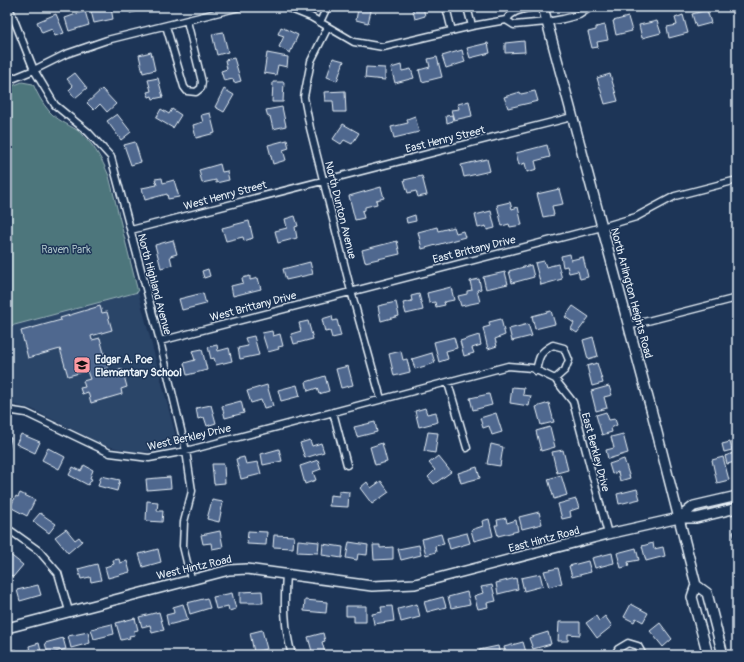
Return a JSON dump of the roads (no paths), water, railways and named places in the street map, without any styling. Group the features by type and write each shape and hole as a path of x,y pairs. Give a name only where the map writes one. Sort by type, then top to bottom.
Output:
{"main road":[{"name":"North Arlington Heights Road","path":"543,7 679,518 696,585 692,597 708,655"},
{"name":"East Hintz Road","path":"679,518 694,506 737,496"},
{"name":"East Hintz Road","path":"415,584 608,534 679,518 696,518 737,508"},
{"name":"West Hintz Road","path":"7,628 229,570 247,569 372,586 415,584"},
{"name":"North Arlington Heights Road","path":"696,585 707,593 723,655"}],"street":[{"name":"North Highland Avenue","path":"9,7 34,70 55,105 88,132 111,157 160,341 186,451 192,491 184,522 183,546 191,579"},
{"path":"7,81 34,70 66,54 107,40 240,7"},
{"path":"286,7 304,10 320,22 354,42 383,47 472,26 506,20 514,25 547,22 579,15 591,7"},
{"path":"320,22 328,7"},
{"path":"446,7 452,31"},
{"path":"466,7 472,26"},
{"path":"506,20 510,14 514,12 534,7"},
{"path":"166,26 184,87 188,91 196,92 201,88 202,82 187,20"},
{"name":"North Dunton Avenue","path":"328,27 311,61 304,97 310,128 351,291 381,399"},
{"name":"East Henry Street","path":"324,180 572,117"},
{"name":"West Henry Street","path":"131,230 324,180"},
{"name":"East Brittany Drive","path":"351,291 602,227 636,217 675,196 737,180"},
{"name":"West Brittany Drive","path":"160,341 351,291"},
{"path":"628,326 737,298"},
{"path":"536,371 538,361 543,350 553,345 564,348 569,360 565,370 555,379"},
{"name":"East Berkley Drive","path":"381,399 508,366 532,368 555,379 573,402 608,534"},
{"path":"448,382 467,448"},
{"name":"West Berkley Drive","path":"7,410 26,413 110,454 149,458 186,451 381,399"},
{"path":"332,412 348,465"},
{"path":"7,529 39,551 58,573 69,611"},
{"path":"286,574 284,605 288,642 292,655"},
{"path":"615,655 618,649 628,643 638,646 643,655"}],"place":[{"name":"Edgar A. Poe Elementary School","path":"82,365"}],"park label":[{"name":"Raven Park","path":"66,249"}]}
